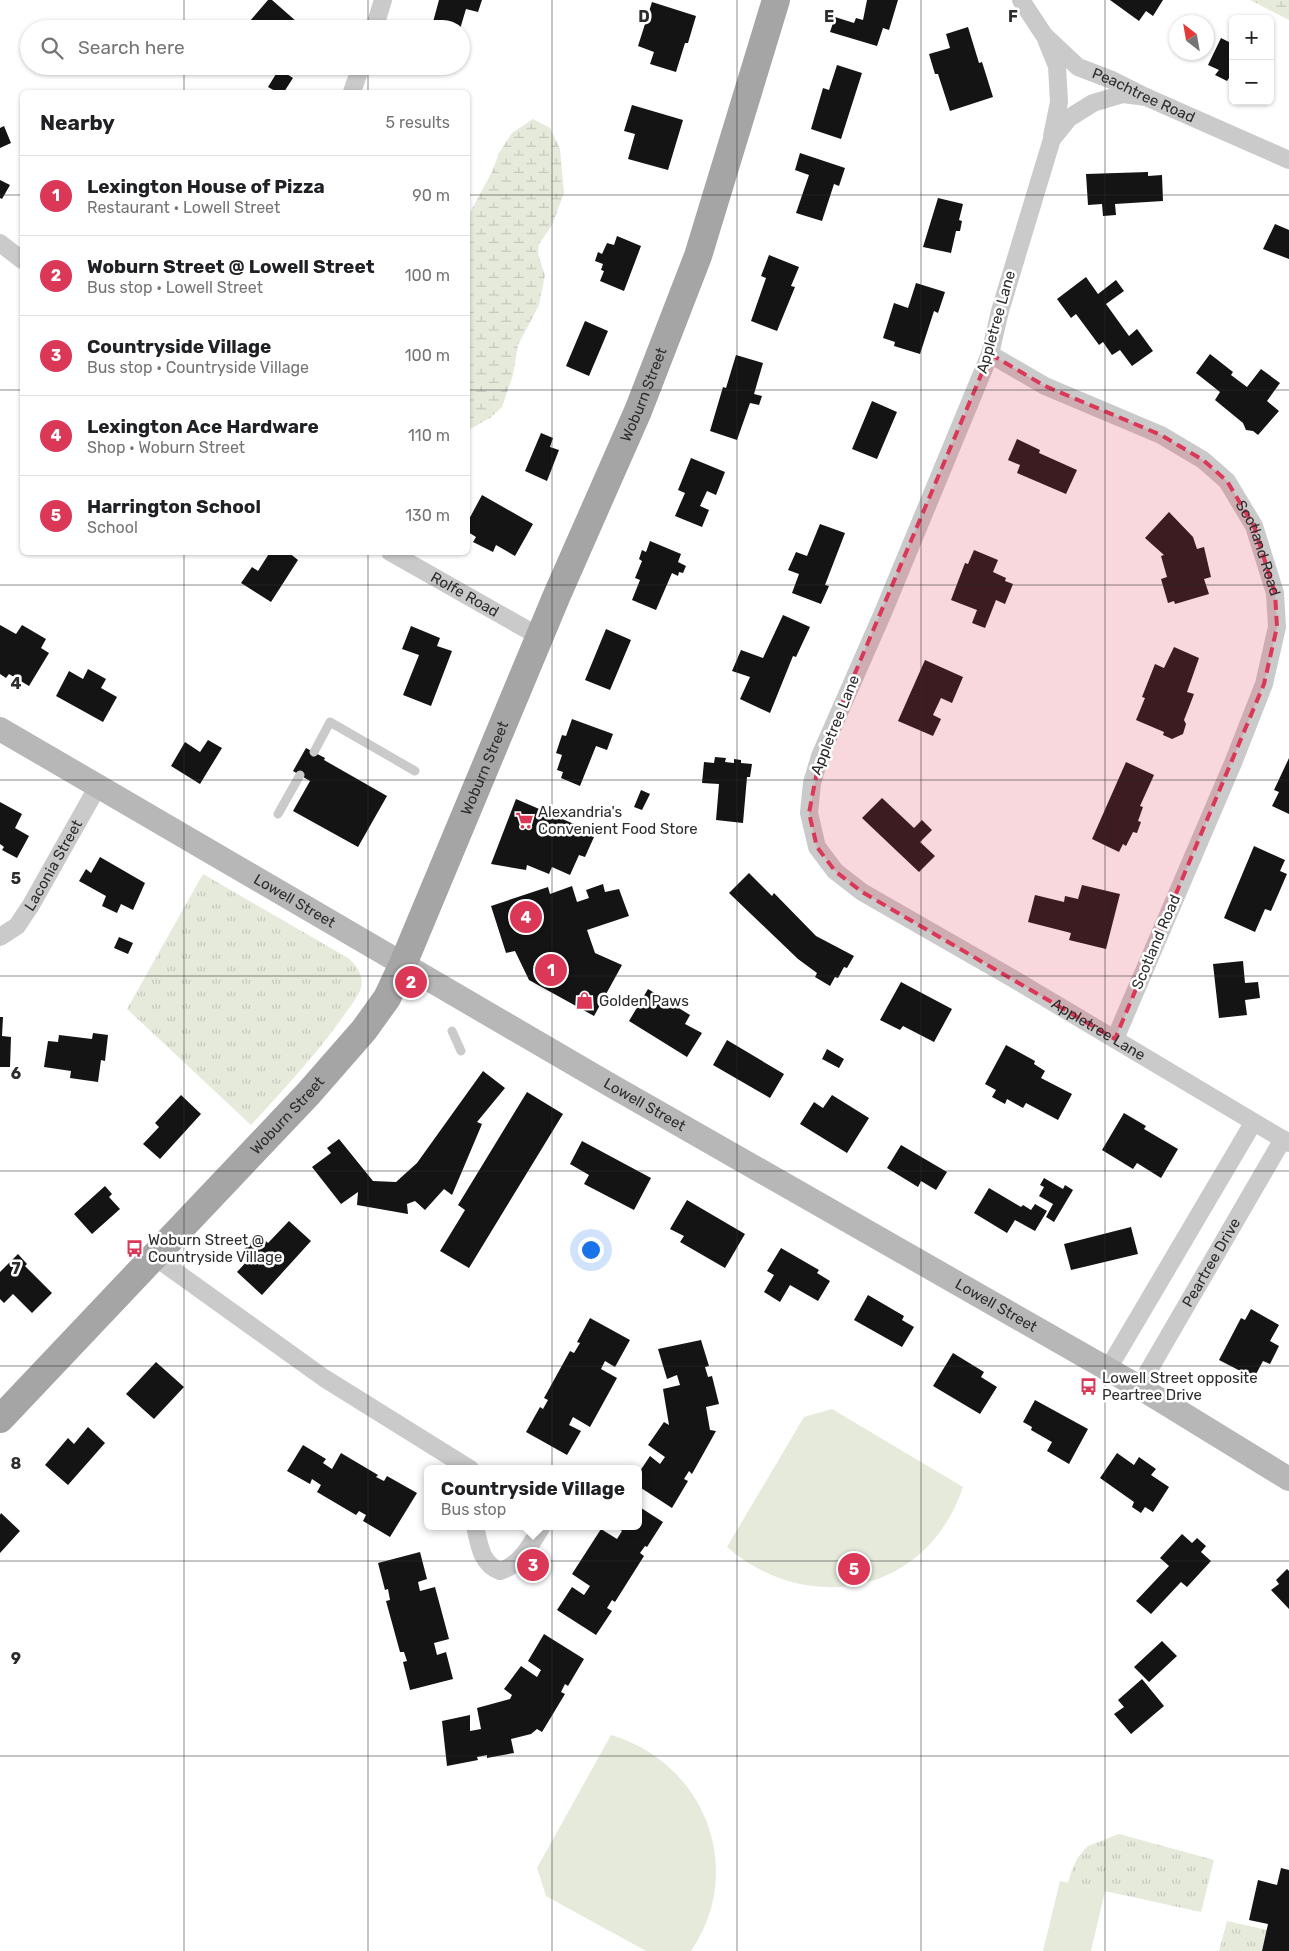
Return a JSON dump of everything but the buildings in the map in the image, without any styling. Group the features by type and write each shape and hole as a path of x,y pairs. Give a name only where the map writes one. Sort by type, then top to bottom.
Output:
{"main road":[{"name":"Woburn Street","path":"0,1419 308,1094 364,1030 387,998 638,410 698,256 776,0"},
{"name":"Lowell Street","path":"0,729 605,1082 1139,1387 1289,1479"}],"street":[{"path":"377,20 383,0"},
{"name":"Peachtree Road","path":"1021,0 1044,35 1078,67 1112,80 1146,98 1289,160"},
{"name":"Appletree Lane","path":"1044,35 1057,66 1059,102 1052,139 1000,311 990,354 882,615 820,756 812,782 809,813 817,847 835,871 862,892 1286,1141"},
{"path":"353,90 358,75"},
{"name":"Appletree Lane","path":"1052,139 1069,118 1093,103 1123,94 1146,98"},
{"path":"0,243 20,258"},
{"name":"Scotland Road","path":"990,354 1045,386 1161,435 1203,460 1227,480 1254,526 1275,593 1277,627 1264,684 1233,763 1114,1039"},
{"name":"Rolfe Road","path":"395,555 540,637"},
{"name":"Laconia Street","path":"0,937 17,926 27,912 98,786"},
{"path":"1108,1369 1253,1123"},
{"name":"Peartree Drive","path":"1139,1387 1286,1141"},
{"path":"155,1257 324,1378 464,1465"},
{"path":"476,1530 483,1556 493,1568 500,1571 513,1565 522,1557 540,1530"}],"lane":[{"path":"314,752 330,722 415,770"},
{"path":"278,814 300,775"},
{"path":"452,1031 461,1051"}],"highlighted area":[{"path":"990,354 1045,386 1161,435 1203,460 1227,481 1254,526 1275,593 1277,627 1264,684 1115,1039 862,892 835,871 817,847 809,813 820,756"}],"green space":[{"path":"1250,0 1289,0 1289,20"},
{"path":"533,119 550,128 560,149 564,193 552,225 539,244 538,254 545,275 539,305 518,345 513,375 502,407 490,418 470,429 470,212 492,172 499,153 512,133"},
{"path":"203,874 348,958 357,967 362,979 358,995 334,1029 300,1071 251,1125 127,1009"},
{"path":"832,1409 963,1487 946,1523 923,1551 895,1571 863,1583 828,1587 794,1582 759,1569 727,1547 804,1417"},
{"path":"611,1735 643,1749 671,1769 692,1794 707,1822 715,1854 715,1886 707,1919 691,1951 646,1951 546,1896 537,1868"},
{"path":"1119,1834 1214,1860 1201,1912 1068,1883 1075,1863 1088,1846"},
{"path":"1060,1881 1105,1891 1091,1951 1043,1951"},
{"path":"1227,1921 1267,1930 1262,1951 1219,1951"}],"place":[{"name":"Alexandria's Convenient Food Store","path":"524,821"},
{"name":"Lexington Ace Hardware","path":"526,917"},
{"name":"Lexington House of Pizza","path":"551,970"},
{"name":"Woburn Street @ Lowell Street","path":"411,982"},
{"name":"Golden Paws","path":"585,1001"},
{"name":"Woburn Street @ Countryside Village","path":"134,1249"},
{"name":"Lowell Street opposite Peartree Drive","path":"1088,1387"},
{"name":"Countryside Village","path":"533,1565"},
{"name":"Harrington School","path":"854,1569"}]}
